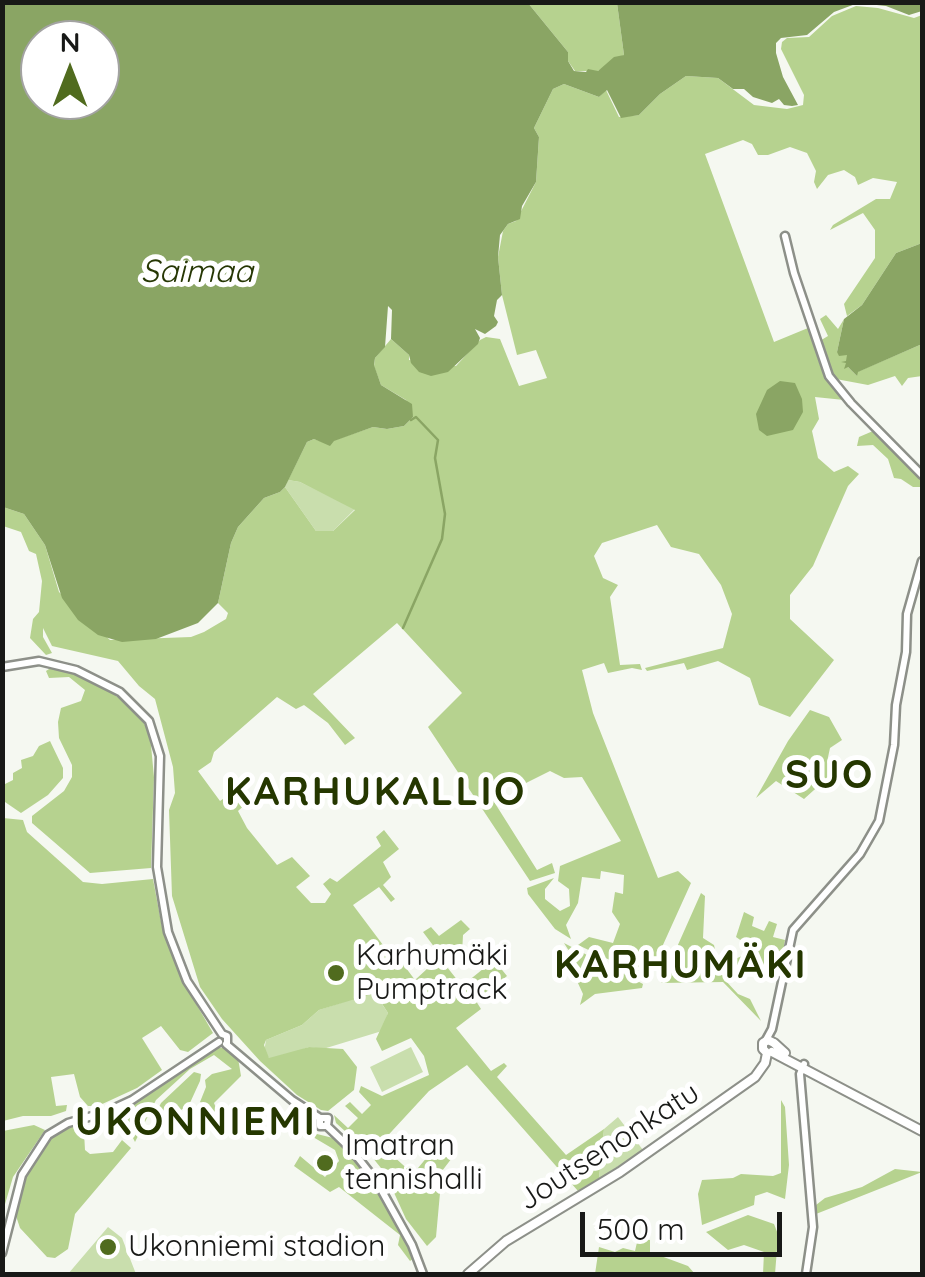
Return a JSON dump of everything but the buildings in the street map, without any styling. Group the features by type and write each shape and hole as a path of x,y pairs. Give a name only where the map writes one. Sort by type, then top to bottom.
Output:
{"main road":[{"path":"770,1047 922,1131"},
{"name":"Joutsenonkatu","path":"468,1274 506,1241 620,1172 755,1077 770,1047"}],"street":[{"path":"786,236 829,376 922,475"},
{"path":"770,1047 793,930 860,854 878,822 894,745 907,614 922,561"},
{"path":"2,667 39,661 76,670 120,692 148,721 160,763 157,867 168,932 188,981 222,1040 292,1100 320,1118 328,1118 328,1126 377,1182 412,1245 423,1274"},
{"path":"2,1253 19,1182 48,1136 68,1122 132,1100 222,1040"},
{"path":"803,1066 800,1086 813,1227 806,1274"}],"shaded area":[{"path":"528,3 617,3 624,55 598,71 575,71 568,61 568,52"},
{"path":"856,6 914,18 922,15 922,243 896,253 862,305 847,316 844,304 875,258 875,230 863,213 830,230 876,199 890,199 897,182 873,178 858,185 855,177 844,170 828,175 817,189 816,171 807,153 790,147 758,155 752,144 743,140 705,154 774,342 808,328 821,368 844,400 815,397 819,419 812,431 818,458 834,472 848,466 859,474 848,486 813,566 790,595 790,619 834,660 790,717 759,705 750,678 718,661 687,670 684,663 647,671 645,668 723,648 732,614 721,585 699,554 671,547 657,525 602,543 594,556 603,578 618,585 610,597 620,665 640,664 642,670 608,673 604,663 582,670 593,713 658,878 678,871 691,883 648,978 578,945 589,937 613,943 620,924 612,912 615,892 623,894 624,875 601,871 600,879 582,877 578,903 566,925 571,939 555,929 528,894 527,888 554,878 545,889 545,899 560,911 570,906 569,889 558,881 560,866 621,841 582,777 564,778 550,771 514,789 506,779 486,789 537,870 552,863 555,873 530,881 428,727 462,693 397,623 313,694 355,738 345,745 328,723 304,705 296,709 277,697 198,771 220,801 236,790 247,803 238,811 277,865 292,857 310,876 296,887 311,903 325,903 331,894 323,884 330,878 337,882 381,846 376,837 384,830 399,849 383,862 391,877 383,885 395,899 391,902 379,887 353,905 392,957 400,960 415,980 441,956 423,932 431,927 439,936 461,920 470,929 463,935 462,954 447,967 462,986 494,960 507,976 476,1001 481,1009 456,1028 491,1071 504,1063 507,1066 497,1077 566,1155 604,1129 599,1178 578,1191 467,1065 429,1091 380,1144 413,1174 443,1138 455,1154 442,1171 436,1237 427,1246 406,1219 385,1173 336,1123 334,1115 348,1128 358,1118 345,1106 350,1102 362,1114 371,1105 359,1092 361,1086 382,1096 429,1075 424,1056 411,1038 382,1051 376,1039 388,1013 375,993 319,1010 302,1025 266,1040 264,1045 269,1058 309,1047 343,1049 357,1067 354,1090 328,1111 321,1110 297,1095 260,1061 222,1019 200,987 172,896 169,810 175,793 173,767 155,699 118,661 52,646 43,628 43,637 52,653 46,655 30,638 33,619 39,612 42,581 36,554 29,551 21,532 3,526 3,507 24,514 45,545 59,592 110,640 191,637 204,632 226,619 228,613 218,603 231,543 238,527 264,498 285,487 316,531 333,531 355,510 300,482 288,480 307,442 314,439 326,443 373,427 404,426 413,417 406,400 381,385 374,366 375,358 391,339 409,355 409,360 456,366 480,340 500,339 519,386 547,378 536,350 517,355 502,295 498,257 503,231 516,221 536,182 539,137 534,128 553,89 564,84 599,97 606,90 619,117 639,115 686,76 718,78 754,105 787,109 803,105 804,95 781,49 782,42 787,38 809,37 832,16"},
{"path":"826,315 838,329 844,319 837,352 847,354 847,366 857,376 857,372 922,344 922,376 908,378 902,386 895,376 868,385 836,379 818,342 828,336 820,319"},
{"path":"873,431 920,476 922,487 894,478 888,459 873,445 857,446 859,437"},
{"path":"288,480 355,509 333,531 316,531 285,487"},
{"path":"52,667 74,672 105,688 126,703 150,735 154,777 151,868 90,873 32,823 32,816 64,791 72,777 58,722 61,708 81,701 85,690 69,677 49,678 46,671"},
{"path":"810,710 829,717 842,740 830,748 827,762 833,773 804,799 776,781 756,798 788,741"},
{"path":"50,741 63,768 63,778 48,795 21,813 5,802 3,785 22,768 21,760 33,756 39,746"},
{"path":"3,818 23,820 27,832 83,882 153,879 162,927 187,988 213,1033 188,1052 180,1050 161,1026 142,1038 162,1070 137,1088 98,1106 88,1106 80,1097 74,1074 51,1077 56,1106 67,1105 66,1111 3,1121"},
{"path":"701,893 705,896 703,938 714,945 717,959 731,961 744,955 746,944 736,937 744,912 754,917 752,926 764,931 769,921 777,924 773,937 785,940 781,966 767,980 724,968 724,979 738,994 750,999 761,1021 723,982 661,983"},
{"path":"564,943 643,984 642,988 595,994 580,1005 583,994 577,981 556,964 569,951"},
{"path":"374,992 388,1013 382,1031 278,1058 269,1058 264,1052 266,1040 302,1025 319,1010"},
{"path":"216,1047 230,1049 238,1058 241,1076 214,1103 218,1113 209,1112 200,1102 205,1080 232,1069 214,1055 190,1069 156,1100 135,1142 120,1112"},
{"path":"411,1047 423,1072 382,1092 370,1067"},
{"path":"194,1072 201,1074 200,1081 189,1105 165,1120 152,1121 161,1103"},
{"path":"781,1100 785,1107 789,1165 785,1199 767,1192 755,1196 754,1205 702,1225 698,1194 702,1180 781,1173"},
{"path":"618,1117 643,1150 588,1186 599,1178 604,1129"},
{"path":"79,1121 85,1150 90,1154 113,1152 122,1140 131,1148 75,1214 68,1249 55,1258 47,1257 20,1228 16,1216 18,1199 28,1171 48,1139"},
{"path":"34,1125 45,1130 13,1177 3,1211 3,1131"},
{"path":"317,1134 333,1138 357,1160 408,1240 413,1259 410,1261 398,1245 400,1235 339,1187 330,1192 294,1166 300,1156 325,1177 339,1161 335,1150 313,1137"},
{"path":"895,1169 922,1172 816,1214 816,1205 825,1198 862,1187"},
{"path":"748,1215 774,1224 781,1242 775,1274 763,1274 764,1252 744,1245 728,1250 706,1232"},
{"name":"Ukonniemi stadion","path":"108,1227 122,1238 136,1274 68,1274"},
{"path":"638,1238 650,1240 650,1252 688,1266 695,1274 595,1274 599,1247 615,1252 623,1248 635,1251"}],"water":[{"name":"Saimaa","path":"922,2 922,11 909,15 886,6 858,3 834,12 807,35 781,38 776,43 776,53 798,105 753,97 718,78 686,76 639,115 621,118 607,90 599,97 564,84 553,89 534,128 539,137 536,182 522,206 520,219 508,224 500,235 502,295 497,300 496,326 485,334 475,329 480,338 478,344 448,372 431,376 419,372 409,355 391,339 392,310 388,306 385,347 374,365 381,385 412,404 413,417 404,426 373,427 330,446 314,439 307,442 285,487 264,498 238,527 218,603 198,623 156,639 122,642 98,635 78,620 62,598 45,545 24,514 3,507 3,3 528,3 568,52 574,71 598,71 614,57 624,55 617,3"},
{"path":"922,243 922,344 858,372 857,376 848,367 844,369 846,363 841,362 846,361 847,355 839,356 837,352 844,319 862,305 896,253"},
{"path":"780,381 795,383 803,412 793,430 767,436 759,430 756,414 767,390"}],"waterway":[{"path":"403,628 442,539 445,514 435,458 438,440 416,417 411,420"}],"place":[{"name":"Karhumäki Pumptrack","path":"336,973"},
{"name":"Imatran tennishalli","path":"325,1163"},
{"name":"Ukonniemi stadion","path":"108,1247"}],"district":[{"name":"SUO","path":"830,776"},
{"name":"KARHUKALLIO","path":"376,793"},
{"name":"KARHUMÄKI","path":"681,966"},
{"name":"UKONNIEMI","path":"196,1123"}]}
